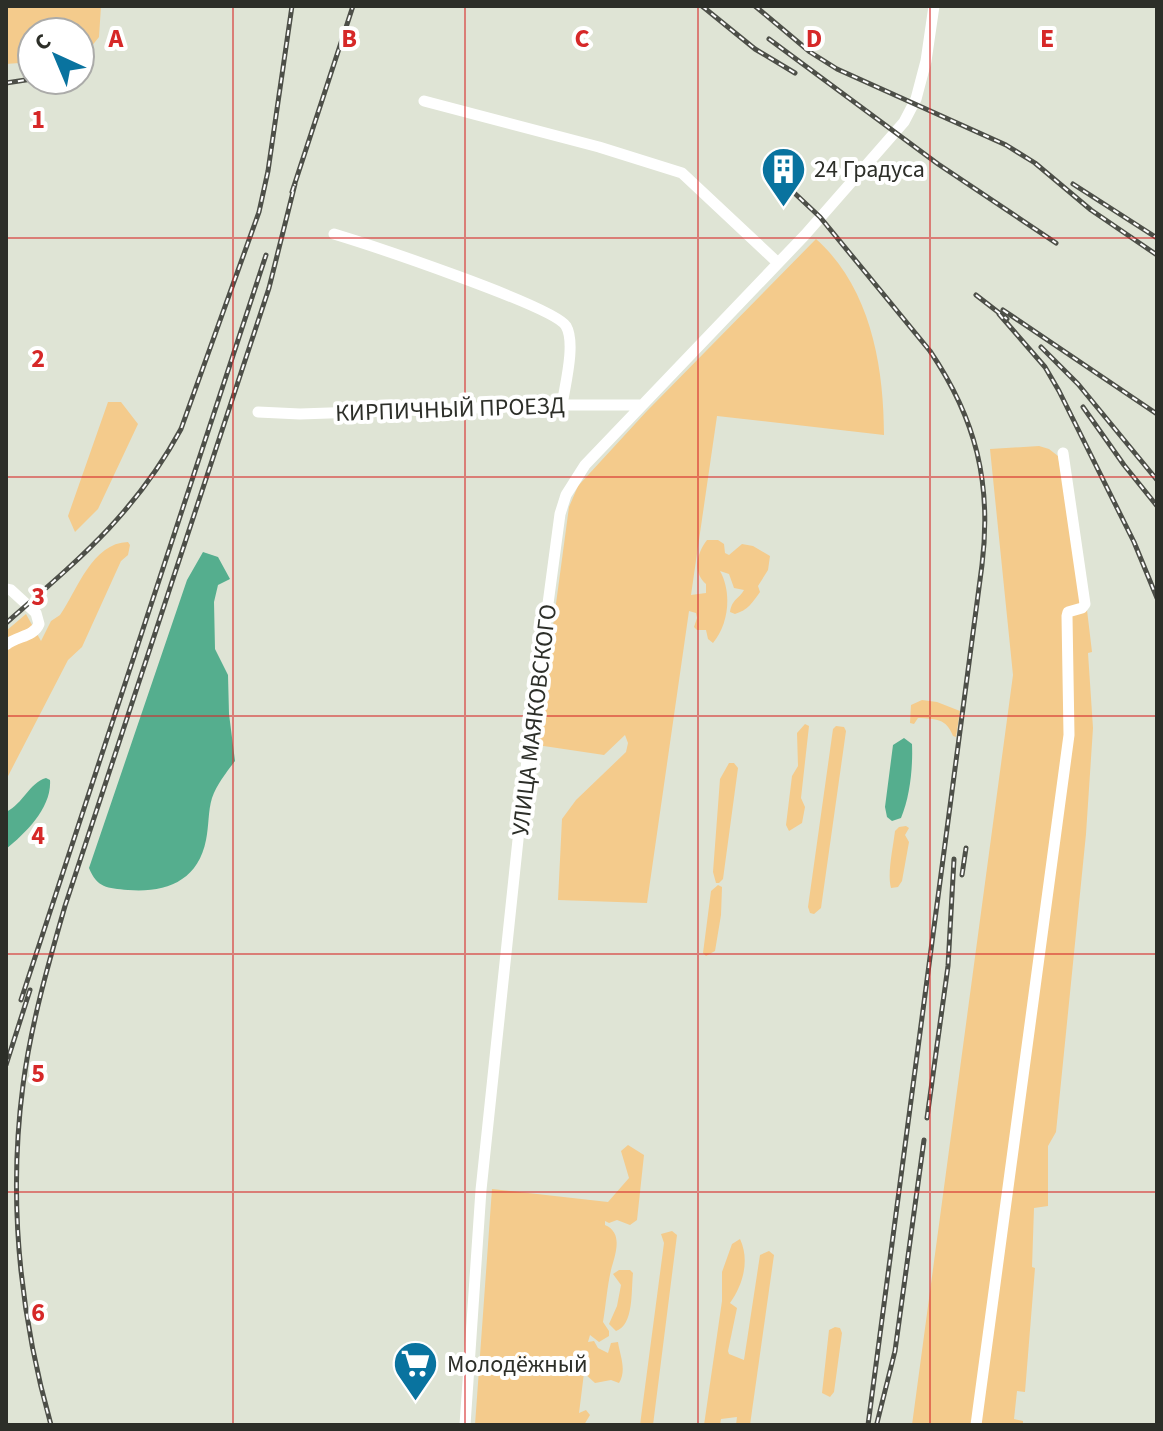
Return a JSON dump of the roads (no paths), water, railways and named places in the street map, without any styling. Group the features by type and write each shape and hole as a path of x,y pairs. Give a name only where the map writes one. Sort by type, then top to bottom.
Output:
{"street":[{"name":"УЛИЦА МАЯКОВСКОГО","path":"465,1425 484,1163 524,783 560,514 575,478 778,263 904,122 916,99 926,61 934,6"},
{"path":"424,101 599,147 682,173 778,263"},
{"path":"334,234 469,281 559,319 569,332 562,405"},
{"name":"КИРПИЧНЫЙ ПРОЕЗД","path":"258,412 300,414 641,405"},
{"path":"976,1425 1069,735 1067,616 1068,612 1085,604 1063,453"},
{"path":"6,589 36,613 39,624 32,633 6,645"}],"railway":[{"path":"6,623 103,535 144,486 181,429 259,212 268,171 292,6"},
{"path":"292,192 353,6"},
{"path":"702,6 755,49 795,73"},
{"path":"755,6 810,52 837,69 1006,145 1035,163 1091,210 1157,255"},
{"path":"769,39 938,164 1056,243"},
{"path":"6,83 16,81"},
{"path":"773,173 820,217 930,351 946,376 977,453 985,507 982,565 868,1425"},
{"path":"51,1425 31,1342 17,1214 19,1128 31,1040 65,906 269,288 295,184"},
{"path":"1073,184 1157,238"},
{"path":"21,1000 266,255"},
{"path":"976,295 1007,319"},
{"path":"1003,310 1157,414"},
{"path":"999,314 1045,367 1059,391 1134,542 1157,598"},
{"path":"1041,347 1078,384 1157,480"},
{"path":"1083,407 1157,506"},
{"path":"962,875 966,848"},
{"path":"927,1118 948,966 954,859"},
{"path":"6,1065 30,990"},
{"path":"877,1423 895,1351 924,1140"}],"place":[{"name":"24 Градуса","path":"783,208"},
{"name":"Молодёжный","path":"416,1403"}]}
